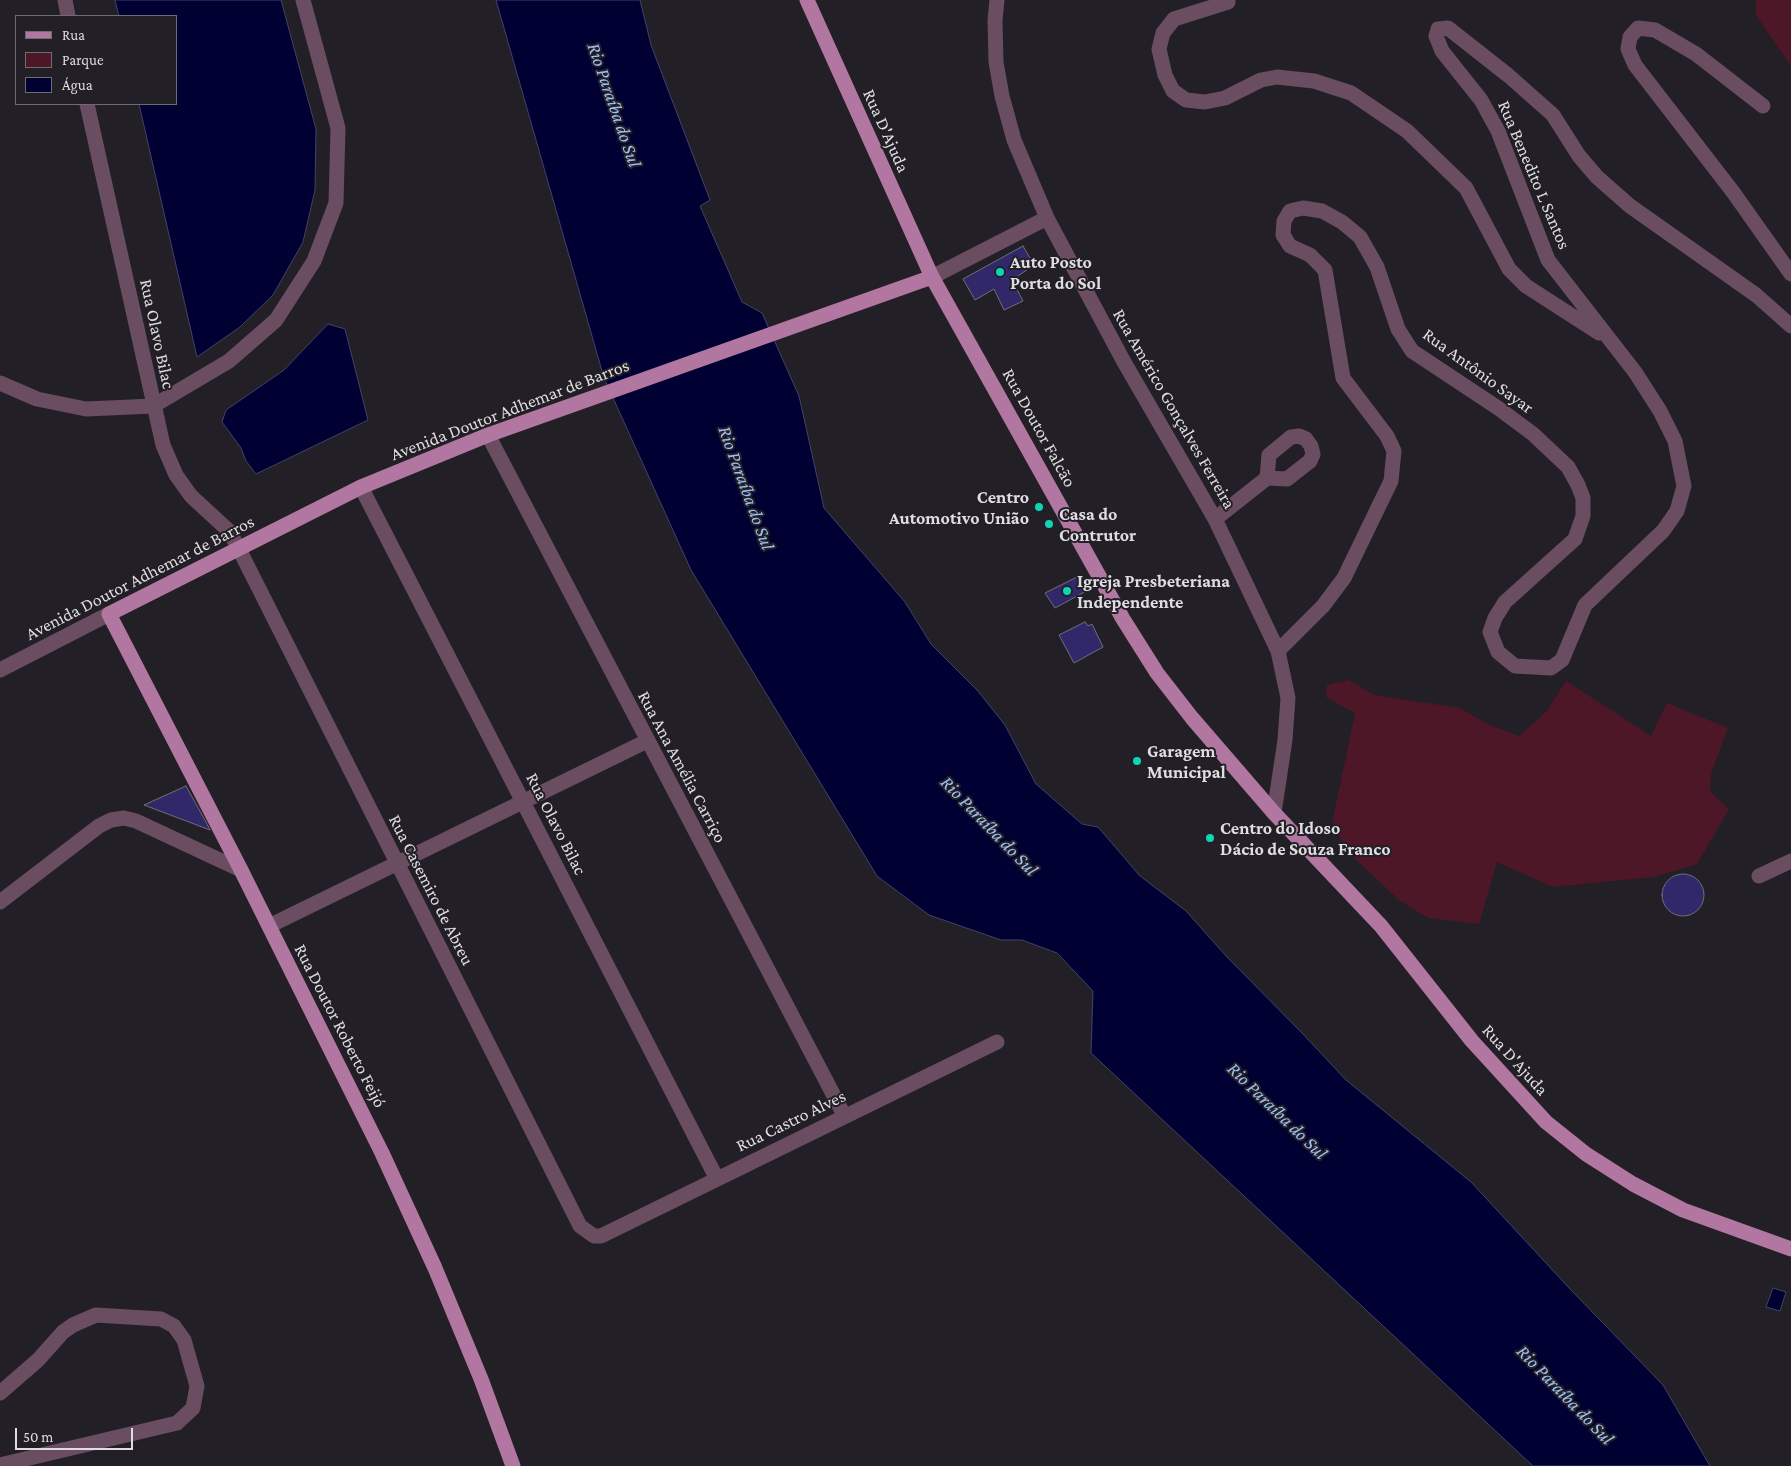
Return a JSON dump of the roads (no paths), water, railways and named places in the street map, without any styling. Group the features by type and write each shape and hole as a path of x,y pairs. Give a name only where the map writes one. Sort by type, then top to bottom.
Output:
{"main road":[{"name":"Rua D'Ajuda","path":"807,0 932,277"},
{"name":"Avenida Doutor Adhemar de Barros","path":"109,614 361,487 488,435 802,325 932,277"},
{"name":"Rua Doutor Falcão","path":"932,277 1123,619 1157,673 1192,718 1274,813"},
{"name":"Rua Doutor Roberto Feijó","path":"109,614 241,870 382,1153 424,1244 481,1379 513,1466"},
{"name":"Rua D'Ajuda","path":"1274,813 1381,926 1472,1041 1546,1122 1586,1154 1633,1184 1683,1210 1791,1249"}],"street":[{"path":"65,0 68,15"},
{"path":"0,383 37,399 86,409 153,406 228,361 276,320 314,261 336,203 338,128 303,0"},
{"name":"Rua Américo Gonçalves Ferreira","path":"997,0 994,20 996,62 1002,96 1014,140 1047,218 1124,362 1215,519 1278,651 1288,698 1285,740 1274,813"},
{"name":"Rua Benedito L Santos","path":"1228,2 1174,20 1163,33 1159,49 1164,75 1173,91 1186,100 1205,102 1225,98 1262,80 1278,78 1314,80 1351,93 1406,131 1466,188 1509,269 1526,286 1608,339"},
{"name":"Rua Benedito L Santos","path":"1562,660 1585,606 1663,531 1677,511 1684,486 1675,441 1660,410 1635,372 1548,260 1498,131 1481,100 1442,51 1436,36 1438,29 1448,28 1509,76 1553,115 1579,156 1597,177 1630,206 1756,296 1791,326"},
{"path":"1763,106 1696,54 1655,30 1638,28 1630,38 1628,49 1635,65 1733,192 1791,274"},
{"name":"Rua Olavo Bilac","path":"87,105 163,445 176,475 191,496 229,531 239,548"},
{"name":"Rua Antônio Sayar","path":"1278,651 1323,606 1344,578 1391,481 1394,451 1388,436 1343,378 1325,270 1310,255 1290,246 1283,235 1284,221 1290,211 1303,208 1322,211 1342,222 1360,237 1377,266 1398,329 1412,351 1498,408 1533,434 1568,466 1583,498 1583,516 1575,539 1505,602 1495,618 1490,632 1498,652 1515,666 1551,668 1562,660"},
{"name":"Avenida Doutor Adhemar de Barros","path":"932,277 1047,218"},
{"name":"Rua Ana Amélia Carriço","path":"488,435 844,1115"},
{"path":"1215,519 1267,478"},
{"name":"Rua Olavo Bilac","path":"361,487 717,1179"},
{"name":"Rua Casemiro de Abreu","path":"239,548 396,864 580,1226 594,1236 601,1236"},
{"name":"Avenida Doutor Adhemar de Barros","path":"0,670 109,614"},
{"path":"269,926 524,803 647,741"},
{"path":"0,902 99,826 111,820 124,818 136,821 241,870"},
{"path":"1758,876 1791,861"},
{"name":"Rua Castro Alves","path":"601,1236 844,1115 997,1042"},
{"path":"0,1393 38,1360 73,1324 96,1315 161,1319 174,1326 184,1340 198,1386 193,1408 177,1423 0,1465"}],"water":[{"path":"115,0 281,0 316,129 315,190 303,242 273,295 240,327 197,357 139,105 178,105 178,15 119,15"},
{"name":"Rio Paraíba do Sul","path":"496,0 640,0 651,45 710,200 700,206 742,302 762,313 799,396 824,508 905,602 931,644 977,690 1005,725 1036,784 1082,824 1098,827 1140,876 1186,911 1227,957 1346,1080 1471,1182 1570,1289 1663,1385 1710,1466 1533,1466 1091,1053 1093,991 1057,953 1022,940 1001,940 929,915 877,876 691,570 604,378"},
{"path":"328,324 345,329 368,420 256,474 246,461 241,448 222,422 226,410 284,370"},
{"path":"1773,1288 1786,1292 1780,1311 1766,1307"}],"place":[{"name":"Auto Posto Porta do Sol","path":"1000,272"},
{"name":"Centro Automotivo União","path":"1039,507"},
{"name":"Casa do Contrutor","path":"1049,524"},
{"name":"Igreja Presbeteriana Independente","path":"1067,591"},
{"name":"Garagem Municipal","path":"1137,761"},
{"name":"Centro do Idoso Dácio de Souza Franco","path":"1210,838"}]}
